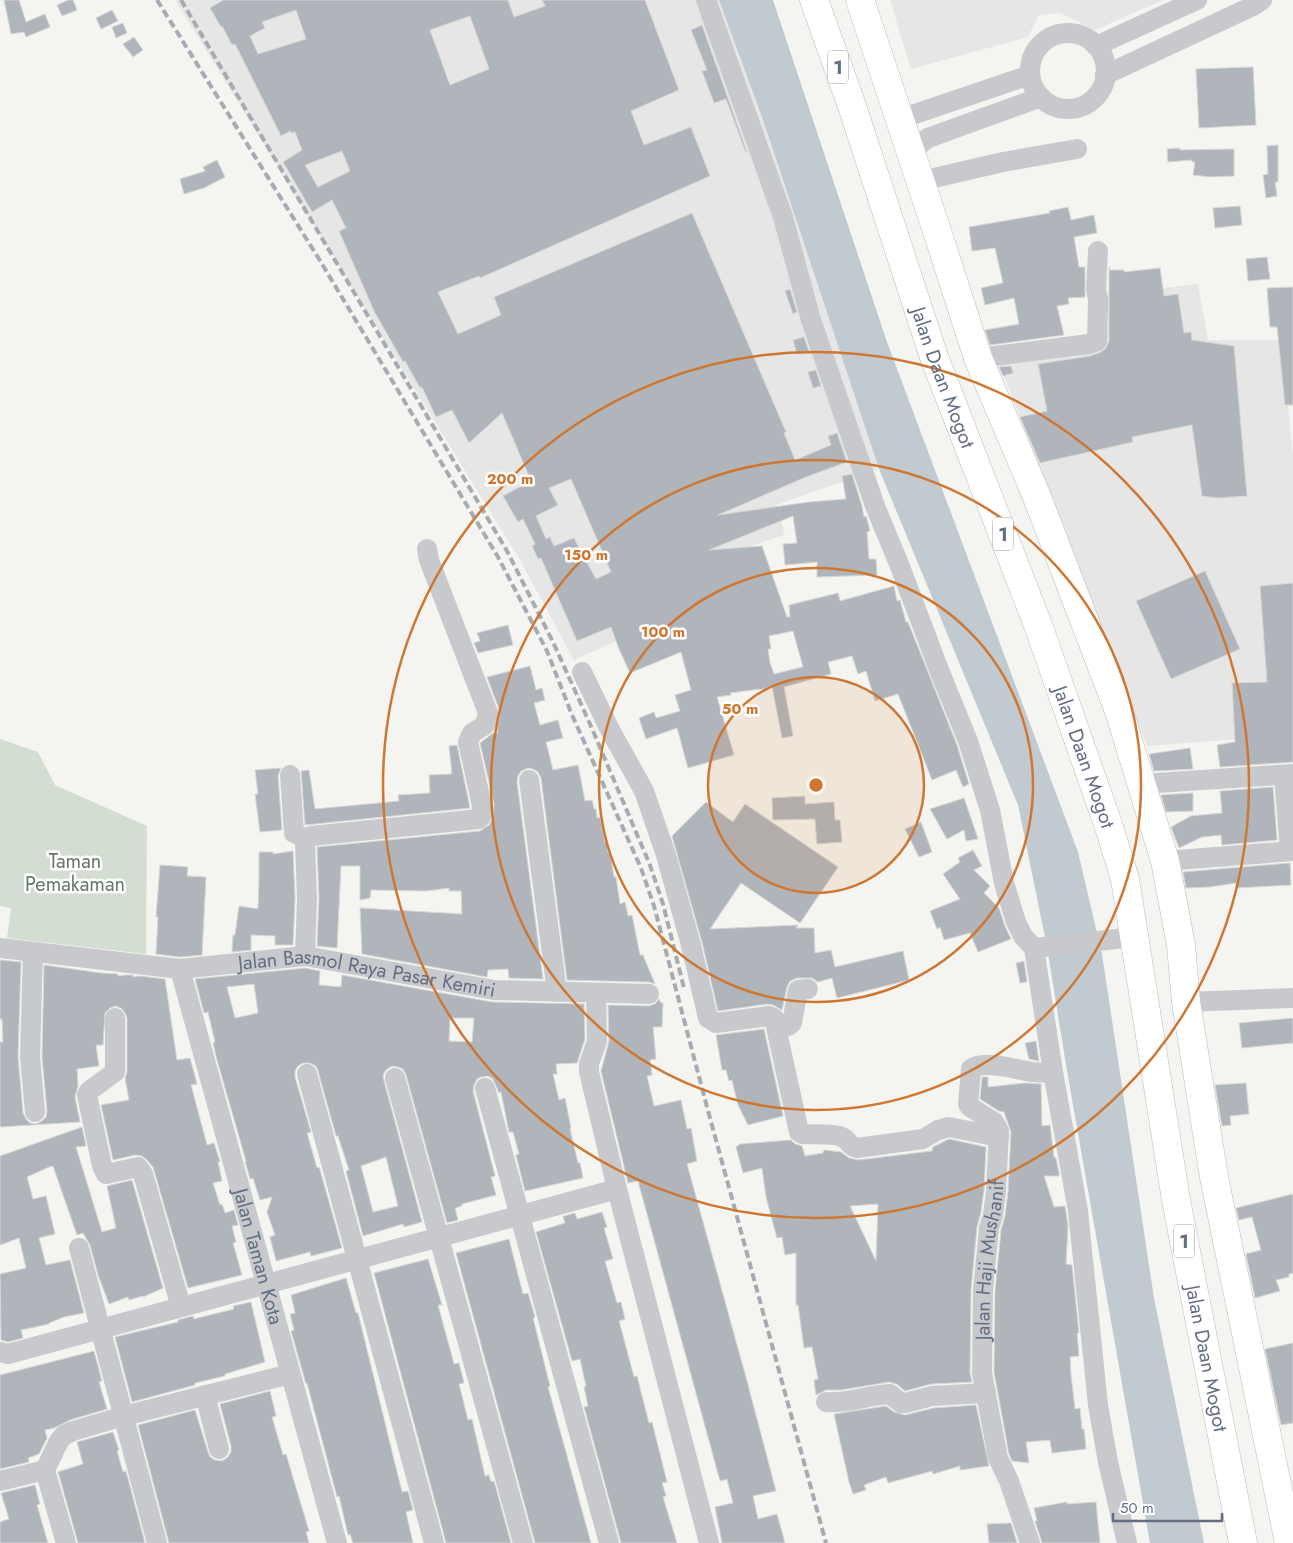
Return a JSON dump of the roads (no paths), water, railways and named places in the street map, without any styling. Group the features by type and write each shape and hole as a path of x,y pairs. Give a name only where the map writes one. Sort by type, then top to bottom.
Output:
{"highway":[{"name":"Jalan Daan Mogot","path":"814,0 861,134 934,357 1038,626 1106,818 1125,879 1126,937 1244,1543"},
{"name":"Jalan Daan Mogot","path":"860,0 978,358 1037,498 1126,730 1165,861 1181,944 1186,1002 1214,1176 1289,1543"},
{"path":"861,134 900,119"},
{"path":"934,357 950,359 962,354 978,358 969,372 957,376 946,388"}],"street":[{"path":"706,0 783,217 811,320 875,506 899,564 938,670 968,741 990,810 1004,883 1016,922 1023,936 1038,947 1126,937"},
{"path":"1096,46 1198,0"},
{"path":"1105,75 1243,11 1262,0"},
{"path":"1066,33 1088,38 1096,46 1105,64 1105,75 1102,87 1095,97 1086,104 1074,108 1062,108 1050,104 1041,97 1034,87 1030,75 1030,63 1042,42 1052,36 1066,33"},
{"path":"900,119 1030,75"},
{"path":"1041,97 928,138 919,145 917,169 1003,162 1077,149"},
{"path":"978,358 1089,344 1097,341 1098,299 1096,289 1098,251"},
{"path":"290,775 294,832 307,838 311,836 479,819 481,817 482,806 468,742 472,733 488,722 488,713 429,560 427,549"},
{"path":"582,672 644,791 666,855 691,945 708,1018 716,1023 769,1016 774,1018 798,1130 801,1133 839,1136 846,1139 852,1147 857,1148 923,1139 938,1130 950,1127 999,1137 999,1131 994,1122 968,1104 970,1068 973,1066 991,1065 1035,1072 1053,1072"},
{"path":"1142,784 1288,774 1292,851 1165,861"},
{"path":"529,780 557,992"},
{"path":"305,956 307,898 305,842 307,838"},
{"path":"1038,947 1053,1072 1078,1210 1098,1405 1108,1462 1127,1543"},
{"name":"Jalan Basmol Raya Pasar Kemiri","path":"0,948 180,969 305,956 494,990 649,994"},
{"path":"33,952 30,1057 35,1112"},
{"name":"Jalan Taman Kota","path":"180,969 337,1543"},
{"path":"777,1029 792,1023 798,990 808,989"},
{"path":"596,992 597,1041 589,1064 589,1072 617,1189 709,1543"},
{"path":"1186,1002 1293,998"},
{"path":"115,1018 115,1072 89,1091 87,1095 102,1166 106,1174 138,1167 143,1174 181,1307"},
{"path":"307,1074 434,1543"},
{"path":"396,1078 523,1543"},
{"path":"485,1088 609,1543"},
{"name":"Jalan Haji Mushanif","path":"999,1137 996,1191 993,1215 989,1228 983,1291 982,1373 998,1458 1009,1481 1030,1543"},
{"path":"0,1352 8,1354 617,1189"},
{"path":"79,1248 157,1543"},
{"path":"66,1543 45,1470 64,1435 124,1416 290,1374"},
{"path":"826,1402 834,1403 890,1394 905,1404 932,1396 986,1393"},
{"path":"205,1395 219,1449"},
{"path":"0,1481 45,1470"}],"railway":[{"path":"157,0 319,259 498,557 547,651 572,715 641,868 654,906 826,1543"},
{"path":"181,0 507,551 553,642 650,865 663,904 684,988"}],"park label":[{"name":"Taman Pemakaman","path":"75,872"}]}
